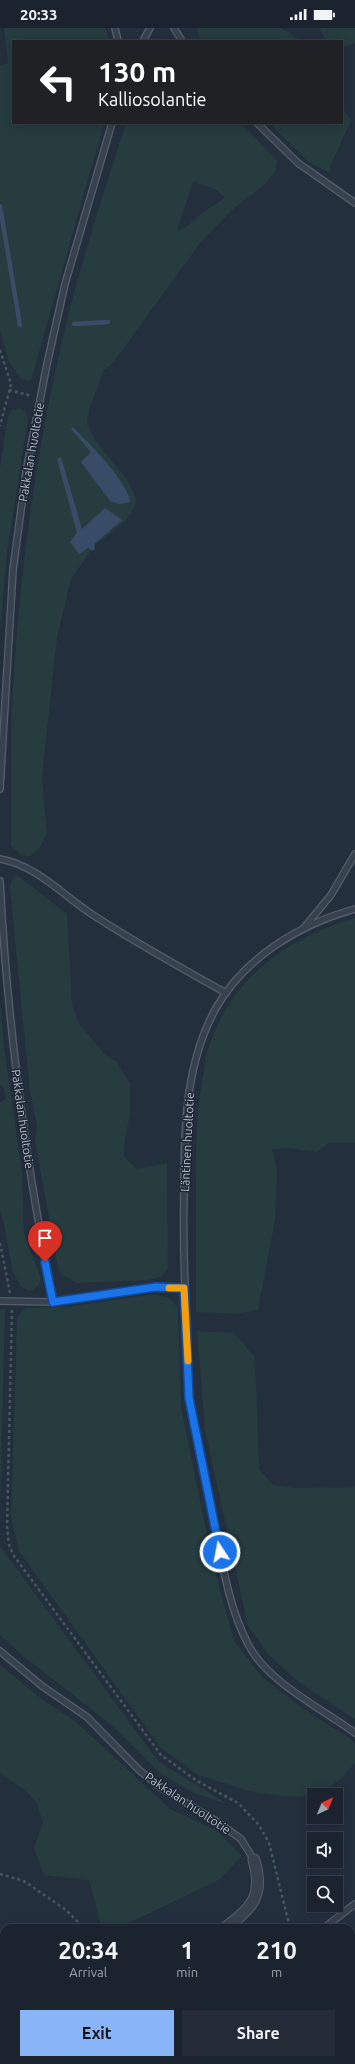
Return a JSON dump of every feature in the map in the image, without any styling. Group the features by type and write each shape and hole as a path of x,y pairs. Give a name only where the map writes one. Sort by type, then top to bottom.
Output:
{"street":[{"name":"Pakkalan huoltotie","path":"229,1924 251,1906 257,1892 258,1874 254,1860"}],"lane":[{"path":"114,28 118,40"},
{"path":"144,40 150,28"},
{"path":"174,28 181,40"},
{"name":"Pakkalan huoltotie","path":"0,789 13,570 26,472 65,284 112,124"},
{"path":"258,124 298,163 355,203"},
{"path":"302,930 331,895 355,854"},
{"path":"0,859 15,862 30,870 92,914 138,944 226,993"},
{"name":"Pakkalan huoltotie","path":"0,881 17,1080 39,1227 53,1302"},
{"name":"Läntinen huoltotie","path":"355,909 302,930 266,952 248,966 226,993 217,1007 203,1036 190,1082 186,1117 184,1162 184,1288 189,1398 223,1567 238,1622 248,1645 272,1673 355,1733"},
{"path":"0,1301 53,1302 156,1287 184,1288"},
{"name":"Pakkalan huoltotie","path":"0,1650 42,1686 87,1717 138,1770 160,1787 219,1823 241,1839 254,1860"},
{"path":"329,1924 355,1904"}],"path":[{"path":"0,350 10,384 0,426"},
{"path":"9,390 40,399"},
{"path":"0,1243 12,1301 6,1527 9,1545 14,1556 161,1755 197,1781 238,1803 259,1825 271,1849 289,1924"},
{"path":"0,1874 24,1881 66,1910 80,1924"}],"green space":[{"path":"4,28 105,28 110,40 12,40 12,124 104,124 31,381 21,379 9,362 0,331 0,66 8,63"},
{"path":"196,28 281,28 300,40 201,40"},
{"path":"319,28 355,28 355,43 343,47 343,40 326,40"},
{"path":"343,109 351,121 331,164 330,173 310,163 270,124 343,124"},
{"path":"126,124 242,124 277,161 275,172 264,185 233,209 200,243 121,352 111,365 104,370 89,410 87,424 95,440 127,479 136,498 135,507 125,521 93,547 71,579 57,637 42,777 47,833 39,849 30,856 21,855 11,846 11,723 22,578 33,493 47,409 70,306","holes":["193,182 215,189 225,197 220,202 202,213 188,226 177,230"]},
{"path":"19,408 25,411 28,419 7,552 0,631 0,467 8,417 12,410"},
{"path":"17,875 67,914 72,1005 78,1022 105,1055 116,1061 130,1084 130,1114 125,1140 124,1157 137,1169 167,1163 168,1268 162,1276 148,1280 77,1283 61,1274 58,1267 35,1141 37,1126 30,1091 10,888 12,879"},
{"path":"355,918 355,1143 328,1143 317,1152 287,1148 272,1149 277,1170 275,1220 258,1310 236,1314 196,1312 197,1127 201,1084 209,1046 219,1022 232,1000 248,981 266,964 285,949 307,936 330,926"},
{"path":"0,1004 4,1046 22,1174 24,1234 41,1278 39,1285 30,1291 21,1287 12,1269 5,1228 0,1210 0,1103 6,1098 3,1086 0,1085"},
{"path":"155,1294 169,1298 178,1308 181,1407 213,1564 234,1641 262,1677 305,1710 351,1739 355,1744 355,1763 341,1779 328,1788 307,1788 307,1795 298,1797 257,1793 198,1775 160,1747 19,1551 11,1518 17,1319 20,1313 26,1308 66,1307"},
{"path":"0,1309 5,1309 0,1510"},
{"path":"197,1331 234,1333 255,1357 259,1469 273,1485 298,1488 355,1487 355,1719 300,1683 269,1655 248,1626 205,1430"},
{"path":"0,1546 158,1761 227,1804 194,1793 160,1773 113,1726 22,1655 0,1635"},
{"path":"0,1665 43,1700 75,1721 170,1809 217,1831 242,1856 219,1880 126,1924 101,1924 89,1880 44,1875 34,1848 43,1822 36,1802 24,1789 0,1773"}],"water":[{"path":"73,427 116,474 128,494 130,502 119,504 110,501 81,462 91,452 71,429"},
{"path":"61,457 82,529 105,508 122,520 94,544 95,548 93,551 88,548 79,554 70,542 77,533 57,459"}],"waterway":[{"path":"0,206 20,325"},
{"path":"74,324 108,322"}],"slow traffic":[{"path":"169,1288 184,1288 188,1361"}],"route":[{"path":"45,1262 53,1302 156,1287 184,1288 189,1398 220,1552"}]}
